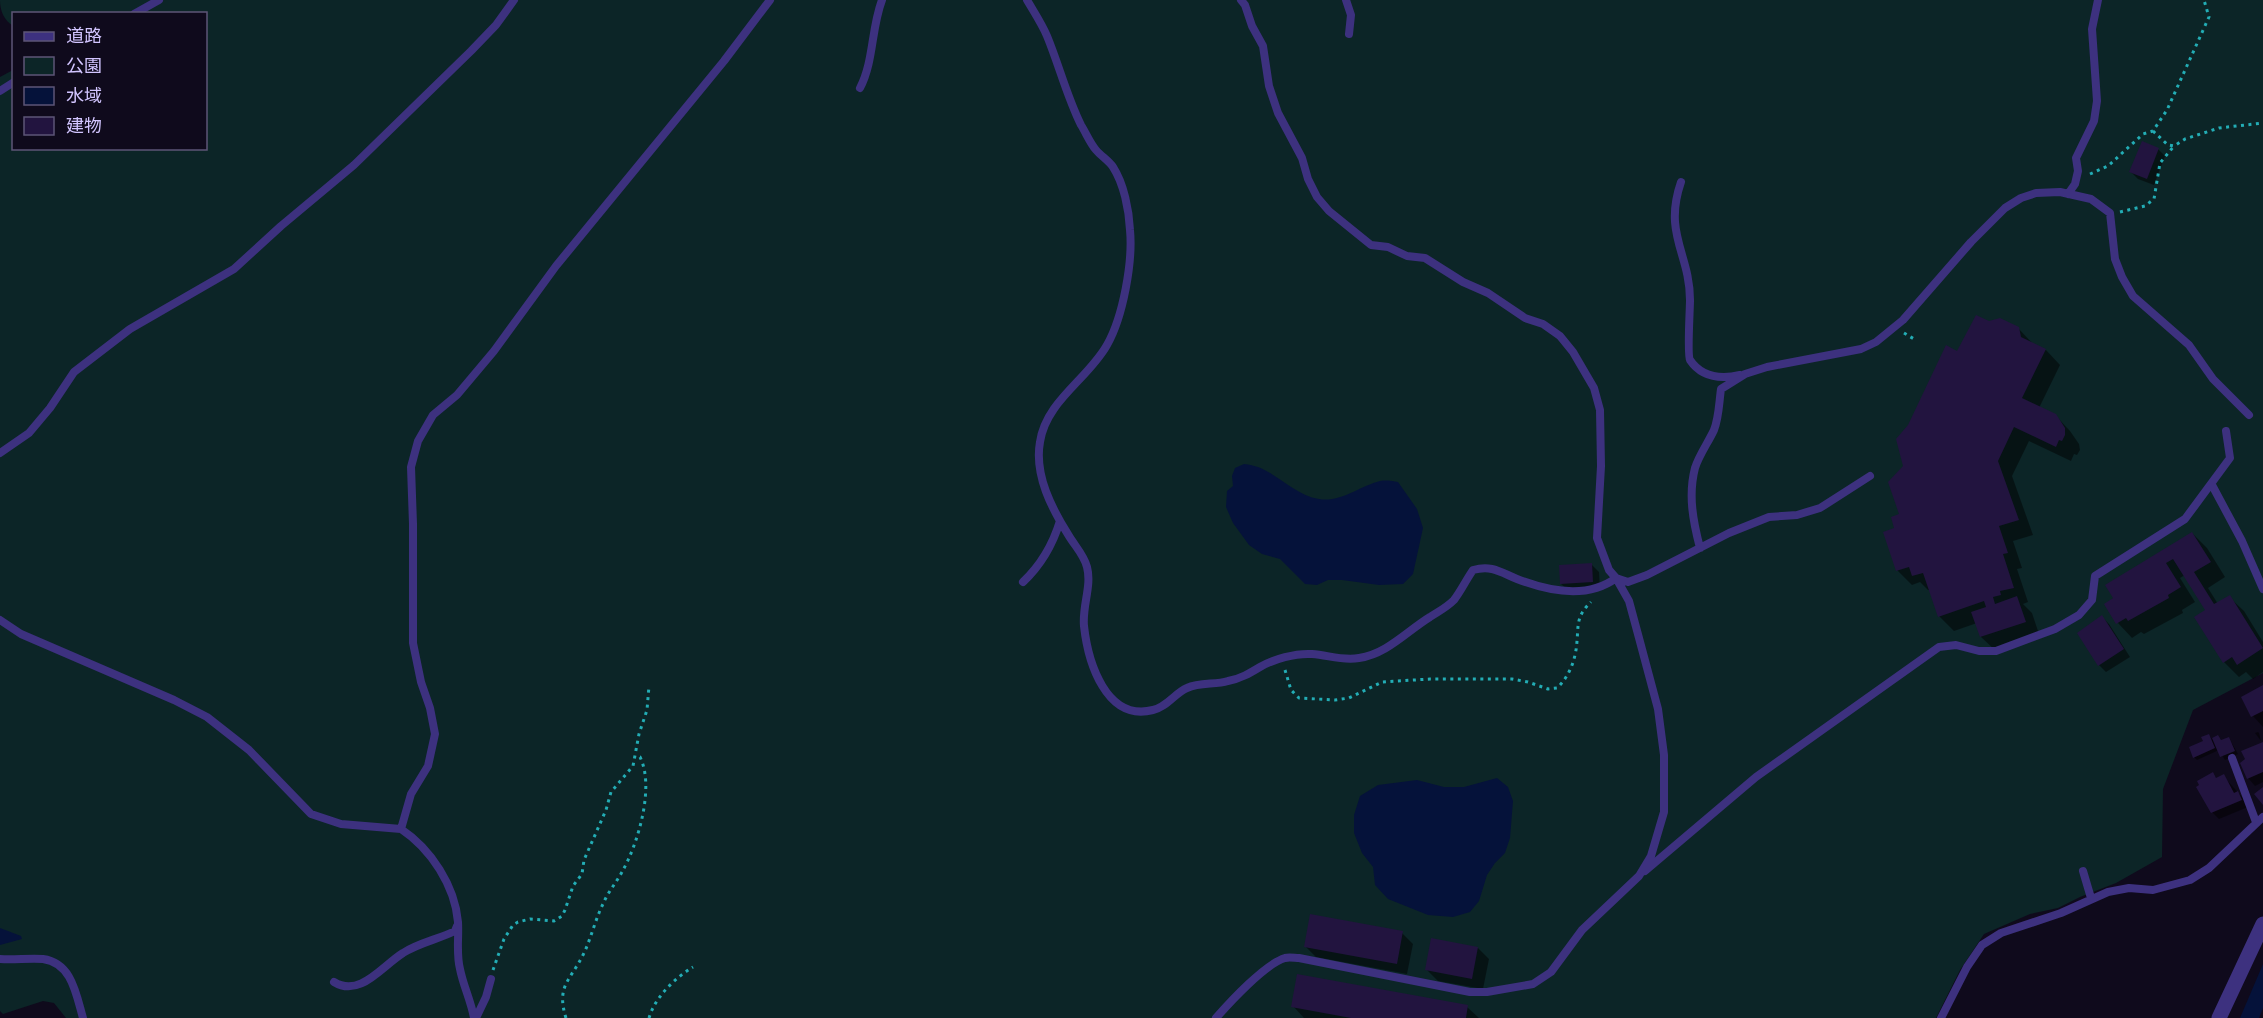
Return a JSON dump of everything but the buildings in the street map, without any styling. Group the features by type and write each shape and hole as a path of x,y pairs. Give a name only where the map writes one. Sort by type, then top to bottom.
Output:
{"street":[{"path":"2218,1018 2263,924"}],"lane":[{"path":"138,12 159,0"},
{"path":"0,453 29,433 50,408 74,372 130,329 234,269 354,165 471,51 496,25 514,0"},
{"path":"401,830 411,794 428,766 435,734 413,643 411,467 418,441 433,416 457,395 494,351 556,266 650,148 724,61 770,0"},
{"path":"860,88 865,79 873,33 882,0"},
{"path":"1027,0 1046,32 1081,124 1095,149 1113,166 1122,189 1130,229 1130,259 1124,291 1117,320 1107,346 1054,408 1044,426 1039,442 1040,472 1044,486 1060,521 1087,566 1084,626 1092,659 1105,692 1119,706 1141,712 1161,708 1184,688 1227,682 1246,675 1267,663 1284,658 1312,654 1333,659 1360,658 1391,645 1430,616 1444,610 1456,597 1473,570 1482,567 1502,570 1515,578 1548,589 1574,591 1604,587 1616,578"},
{"path":"1241,0 1263,46 1269,86 1278,112 1302,158 1308,179 1317,197 1329,211 1371,245 1388,247 1407,256 1425,258 1463,282 1488,293 1525,318 1543,324 1560,336 1573,352 1594,388 1600,410 1601,466 1597,538 1609,570 1629,601 1658,709 1664,755 1664,812 1651,856 1639,876"},
{"path":"1346,0 1351,15 1349,34"},
{"path":"2068,194 2077,178 2076,158 2094,121 2097,100 2092,29 2098,0"},
{"path":"1681,182 1675,198 1674,214 1677,240 1688,280 1690,328 1688,356 1692,362 1715,378 1745,374 1808,358 1861,349 1876,342 1903,320 1971,242 2005,208 2021,198 2036,193 2068,194 2091,199 2110,213 2115,260 2133,296 2189,345 2213,379 2249,415"},
{"path":"1700,548 1691,501 1695,467 1719,415 1721,389 1745,374"},
{"path":"1216,1018 1236,996 1274,964 1286,958 1299,958 1470,992 1508,990 1533,984 1551,972 1582,930 1639,876 1756,777 1939,647 1956,645 1979,651 1996,651 2055,629 2079,615 2092,600 2095,576 2185,519 2230,458 2226,431"},
{"path":"1616,578 1628,582 1647,575 1769,517 1797,515 1820,508 1870,476"},
{"path":"2212,485 2263,589"},
{"path":"1023,582 1044,555 1055,536 1060,521"},
{"path":"0,620 21,634 174,700 207,717 249,750 311,814 341,824 401,830 418,841 436,864 456,903 460,971 466,983 475,1018"},
{"path":"1941,1018 1967,967 1982,945 2001,933 2061,913 2091,898 2129,888 2153,890 2190,880 2209,868 2260,820 2232,758"},
{"path":"2083,872 2091,898"},
{"path":"334,982 342,987 357,986 403,953 455,931 458,921"},
{"path":"0,959 45,959 56,963 67,971 83,1018"},
{"path":"475,1018 486,997 491,979"}],"path":[{"path":"2077,178 2108,166 2143,134 2153,130 2167,110 2209,17 2204,0"},
{"path":"2110,213 2145,206 2154,199 2160,163 2174,146 2185,139 2219,128 2263,123"},
{"path":"2153,130 2168,145 2174,146"},
{"path":"1284,658 1291,690 1299,698 1335,700 1349,698 1382,682 1430,679 1512,679 1548,689 1557,688 1569,674 1573,663 1582,612 1604,587"},
{"path":"491,979 496,959 513,925 530,919 554,921 562,916 573,886 582,874 584,860 606,810 611,792 630,771 636,756 639,734 647,710 649,686"},
{"path":"566,1018 562,1006 562,989 582,957 600,911 622,872 637,837 647,776 640,757 636,756"},
{"path":"649,1018 663,993 693,967"}],"green space":[{"path":"0,0 2263,0 2263,673 2193,710 2163,789 2162,857 2116,883 2058,908 2030,914 1984,934 1960,970 1936,1018 66,1018 54,1003 43,1001 3,1014 0,1011 0,77 12,71 12,150 207,150 207,12 12,12 12,25 3,15"}],"water":[{"path":"1244,464 1264,470 1299,492 1327,500 1335,499 1372,483 1398,482 1417,509 1423,528 1413,574 1403,584 1379,585 1328,580 1317,585 1305,584 1280,559 1262,554 1249,545 1233,523 1226,507 1227,491 1233,486 1232,476 1235,468"},
{"path":"1497,778 1508,787 1513,801 1510,838 1505,853 1487,875 1479,901 1470,912 1453,917 1428,915 1388,899 1375,885 1373,867 1362,853 1354,833 1354,815 1360,796 1378,785 1417,780 1444,787 1464,787"},
{"path":"0,928 21,936 22,939 0,945"},
{"path":"2263,964 2263,1008 2259,1018 2240,1018"}]}
